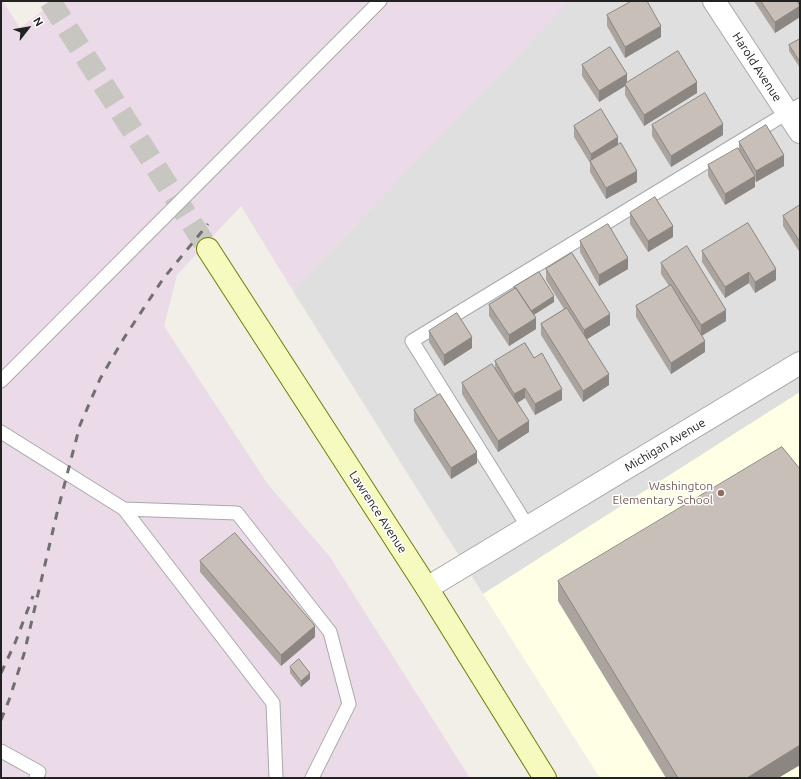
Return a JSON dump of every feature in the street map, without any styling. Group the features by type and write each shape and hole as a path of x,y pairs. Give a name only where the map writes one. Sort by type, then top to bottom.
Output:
{"main road":[{"name":"Lawrence Avenue","path":"208,249 427,588 544,778"}],"street":[{"name":"Harold Avenue","path":"714,1 794,109 800,132"},
{"name":"Michigan Avenue","path":"427,588 800,364"}],"lane":[{"path":"1,381 380,1"},
{"path":"528,527 412,341 794,109"},
{"path":"1,432 124,509 273,703 276,778"},
{"path":"124,509 237,513 330,632 349,704 312,778"},
{"path":"1,751 39,772 36,778"}],"shaded area":[{"path":"1,1 3,1 20,28 55,1 570,1 293,291 241,206 177,275 164,326 267,483 330,557 470,778 1,778"},
{"path":"567,1 800,1 800,392 483,594 293,291"},
{"name":"Washington Elementary School","path":"800,392 800,778 600,778 483,594"}],"building":[{"path":"632,1 647,1 661,26 625,47 607,15"},
{"path":"761,1 797,1 800,6 775,22"},
{"path":"800,39 800,62 789,45"},
{"path":"610,47 627,74 599,91 582,65"},
{"path":"678,51 697,82 644,115 625,84"},
{"path":"705,93 723,124 671,156 652,125"},
{"path":"601,109 618,137 591,154 574,126"},
{"path":"766,125 784,155 756,171 739,142"},
{"path":"621,143 637,171 606,188 590,161"},
{"path":"738,148 755,176 725,194 708,165"},
{"path":"655,197 673,226 648,241 630,213"},
{"path":"800,205 800,242 783,216"},
{"path":"748,223 776,269 755,282 749,272 725,287 702,251"},
{"path":"608,224 628,258 599,275 580,241"},
{"path":"687,246 726,310 701,325 661,263"},
{"path":"572,253 610,314 584,330 546,269"},
{"path":"539,272 554,296 531,311 514,287"},
{"path":"671,285 705,341 671,363 636,306"},
{"path":"516,288 536,318 509,335 489,305"},
{"path":"567,308 609,374 583,391 541,324"},
{"path":"457,313 472,337 444,355 429,331"},
{"path":"525,343 534,358 542,353 562,389 535,404 525,388 514,394 495,361"},
{"path":"492,364 529,421 498,441 462,383"},
{"path":"440,394 477,452 451,468 414,410"},
{"name":"Washington Elementary School","path":"782,447 800,469 800,745 747,778 678,778 558,581"},
{"path":"235,533 315,626 281,655 200,561"},
{"path":"299,659 310,673 301,681 290,667"}],"tunnel":[{"path":"50,1 208,249"}],"railway":[{"path":"1,720 24,654 57,513 80,425 100,379 124,338 163,279 208,224"},
{"path":"1,673 15,643 33,596"}],"place":[{"name":"Washington Elementary School","path":"721,493"}]}
